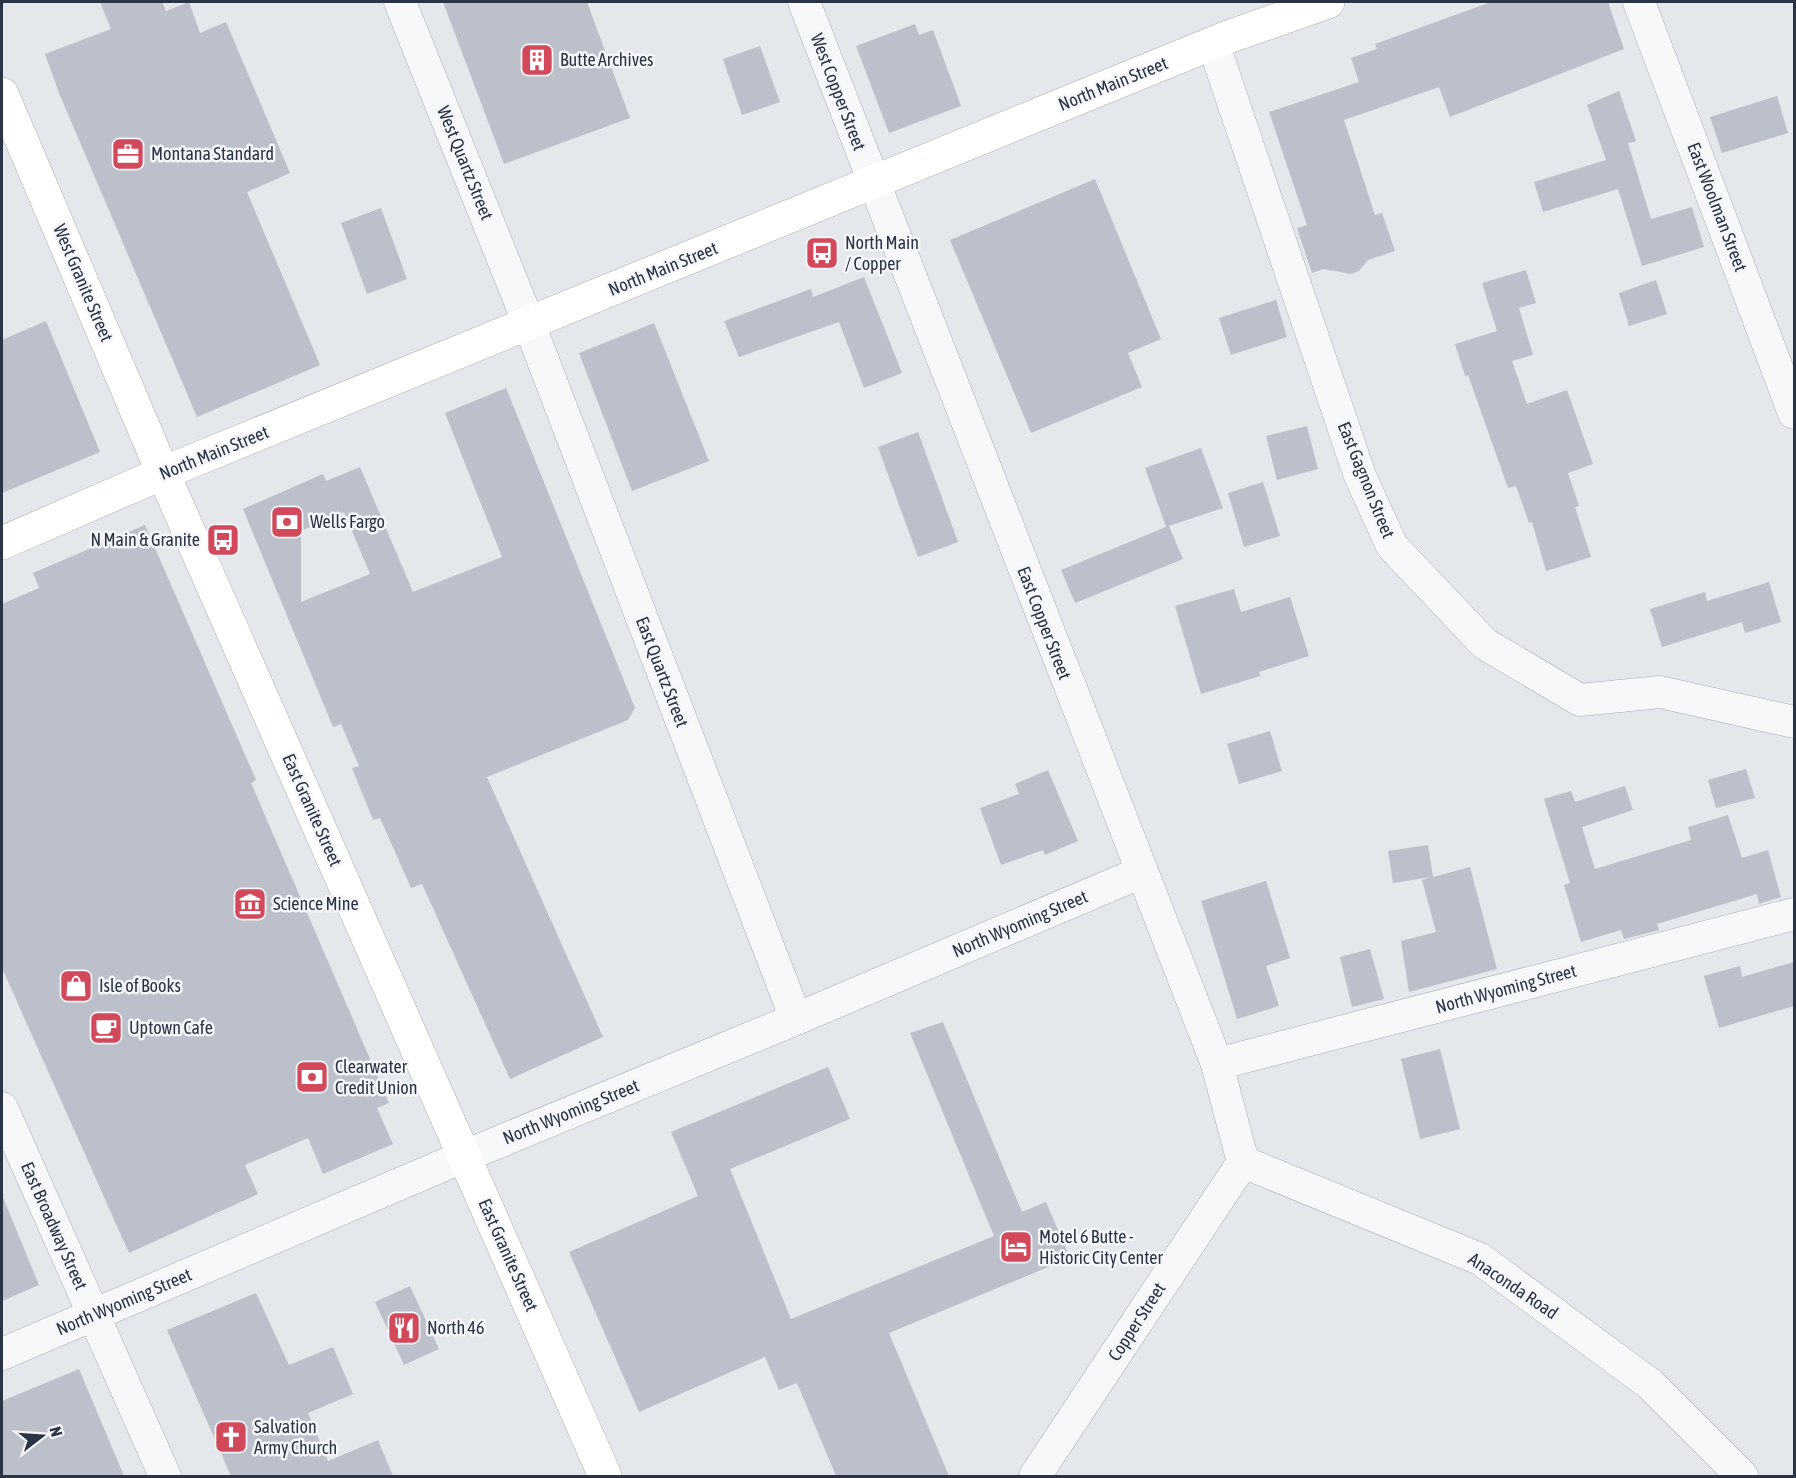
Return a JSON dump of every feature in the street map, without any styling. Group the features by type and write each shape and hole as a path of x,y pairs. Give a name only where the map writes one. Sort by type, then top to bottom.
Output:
{"street":[{"name":"West Quartz Street","path":"400,2 529,324"},
{"name":"West Copper Street","path":"804,2 872,182"},
{"name":"North Main Street","path":"2,543 163,473 872,182 1214,43 1328,2"},
{"name":"East Woolman Street","path":"1639,2 1794,413"},
{"name":"East Gagnon Street","path":"1214,43 1360,476 1392,546 1485,644 1580,700 1660,692 1794,722"},
{"name":"West Granite Street","path":"2,94 163,473"},
{"name":"East Copper Street","path":"872,182 1217,1064"},
{"name":"East Quartz Street","path":"529,324 796,1019"},
{"name":"East Granite Street","path":"163,473 605,1476"},
{"name":"North Wyoming Street","path":"2,1354 465,1156 1142,872"},
{"name":"North Wyoming Street","path":"1217,1064 1794,915"},
{"path":"1217,1064 1243,1162"},
{"name":"East Broadway Street","path":"2,1108 165,1476"},
{"name":"Copper Street","path":"1035,1476 1243,1162"},
{"name":"Anaconda Road","path":"1243,1162 1480,1259 1650,1384 1743,1476"}],"building":[{"path":"100,2 162,2 166,11 189,2 200,33 226,22 290,173 247,192 320,365 197,417 59,93 45,54 111,29"},
{"name":"Butte Archives","path":"443,2 587,2 630,118 504,164"},
{"path":"1491,2 1608,2 1624,49 1450,117 1439,87 1344,120 1375,215 1382,213 1395,251 1368,260 1359,271 1351,274 1324,269 1312,273 1297,228 1307,225 1269,112 1359,82 1351,58 1377,49 1375,44"},
{"path":"915,24 919,35 933,30 961,106 889,133 856,46"},
{"path":"760,46 780,102 742,115 723,59"},
{"path":"1619,91 1636,141 1628,143 1651,219 1692,207 1704,247 1642,266 1618,189 1543,212 1534,182 1606,160 1587,105"},
{"path":"1777,96 1788,133 1722,153 1710,117"},
{"path":"1095,179 1161,339 1128,353 1142,387 1031,433 950,240"},
{"path":"381,208 407,279 367,294 341,223"},
{"path":"1526,270 1536,303 1519,308 1533,355 1512,361 1527,404 1567,390 1593,464 1568,473 1579,506 1575,507 1591,557 1546,571 1532,522 1529,523 1516,486 1508,488 1455,344 1497,331 1482,283"},
{"path":"864,277 902,373 864,388 839,322 739,357 724,321 811,289 813,297"},
{"path":"1656,280 1667,314 1629,326 1619,293"},
{"path":"1276,300 1287,337 1231,355 1219,318"},
{"path":"46,321 100,452 2,493 2,340"},
{"path":"654,323 709,461 632,491 579,353"},
{"path":"506,388 635,708 628,720 487,777 603,1037 510,1079 422,884 411,888 380,818 373,820 352,768 359,766 341,724 333,727 243,509 323,474 326,481 360,467 413,592 502,557 445,413","holes":["344,512 370,574 301,602 301,531"]},
{"path":"1307,426 1318,469 1277,480 1266,436"},
{"path":"918,432 958,542 918,557 878,447"},
{"path":"1201,448 1223,508 1169,526 1183,559 1075,603 1061,570 1166,527 1145,468"},
{"path":"1263,482 1280,536 1244,547 1228,493"},
{"path":"145,525 256,780 251,783 389,1103 377,1108 393,1144 323,1174 308,1138 245,1165 258,1194 129,1253 2,968 2,604 39,588 33,573"},
{"path":"1769,582 1781,622 1745,633 1742,622 1662,647 1650,609 1705,592 1707,601"},
{"path":"1234,589 1241,612 1290,597 1309,656 1259,672 1260,676 1201,694 1175,606"},
{"path":"1270,731 1282,771 1239,784 1227,744"},
{"path":"1746,769 1755,798 1716,808 1708,780"},
{"path":"1048,770 1078,841 1045,855 1043,850 1001,865 980,808 1019,794 1015,784"},
{"path":"1625,786 1633,810 1582,827 1595,869 1691,840 1688,827 1728,815 1742,858 1768,850 1781,897 1759,904 1757,894 1657,924 1659,930 1656,931 1624,939 1621,930 1581,942 1564,885 1570,883 1544,799 1571,791 1575,802"},
{"path":"1428,845 1433,877 1470,867 1497,969 1409,992 1401,941 1436,932 1422,880 1432,877 1393,883 1388,851"},
{"path":"1266,881 1290,958 1266,966 1279,1006 1237,1019 1201,901"},
{"path":"1370,949 1384,999 1352,1007 1340,957"},
{"path":"1794,962 1794,1006 1719,1028 1704,976 1740,966 1742,977"},
{"path":"943,1022 1022,1212 1046,1202 1070,1258 889,1333 949,1476 836,1476 797,1383 779,1390 765,1357 639,1412 569,1252 698,1196 671,1132 828,1067 850,1119 730,1169 791,1319 994,1236 910,1033"},
{"path":"1440,1049 1460,1129 1420,1139 1401,1059"},
{"path":"2,1195 39,1285 2,1301"},
{"path":"410,1286 439,1349 404,1365 375,1302"},
{"path":"256,1293 289,1365 333,1347 353,1394 308,1413 328,1461 378,1440 393,1476 231,1476 167,1330"},
{"path":"79,1369 124,1476 2,1476 2,1401"}],"place":[{"name":"Butte Archives","path":"537,60"},
{"name":"Montana Standard","path":"128,154"},
{"name":"North Main / Copper","path":"822,253"},
{"name":"Wells Fargo","path":"287,522"},
{"name":"N Main & Granite","path":"223,540"},
{"name":"Science Mine","path":"250,904"},
{"name":"Isle of Books","path":"76,986"},
{"name":"Uptown Cafe","path":"106,1028"},
{"name":"Clearwater Credit Union","path":"312,1077"},
{"name":"Motel 6 Butte - Historic City Center","path":"1016,1247"},
{"name":"North 46","path":"404,1328"},
{"name":"Salvation Army Church","path":"231,1437"}]}
